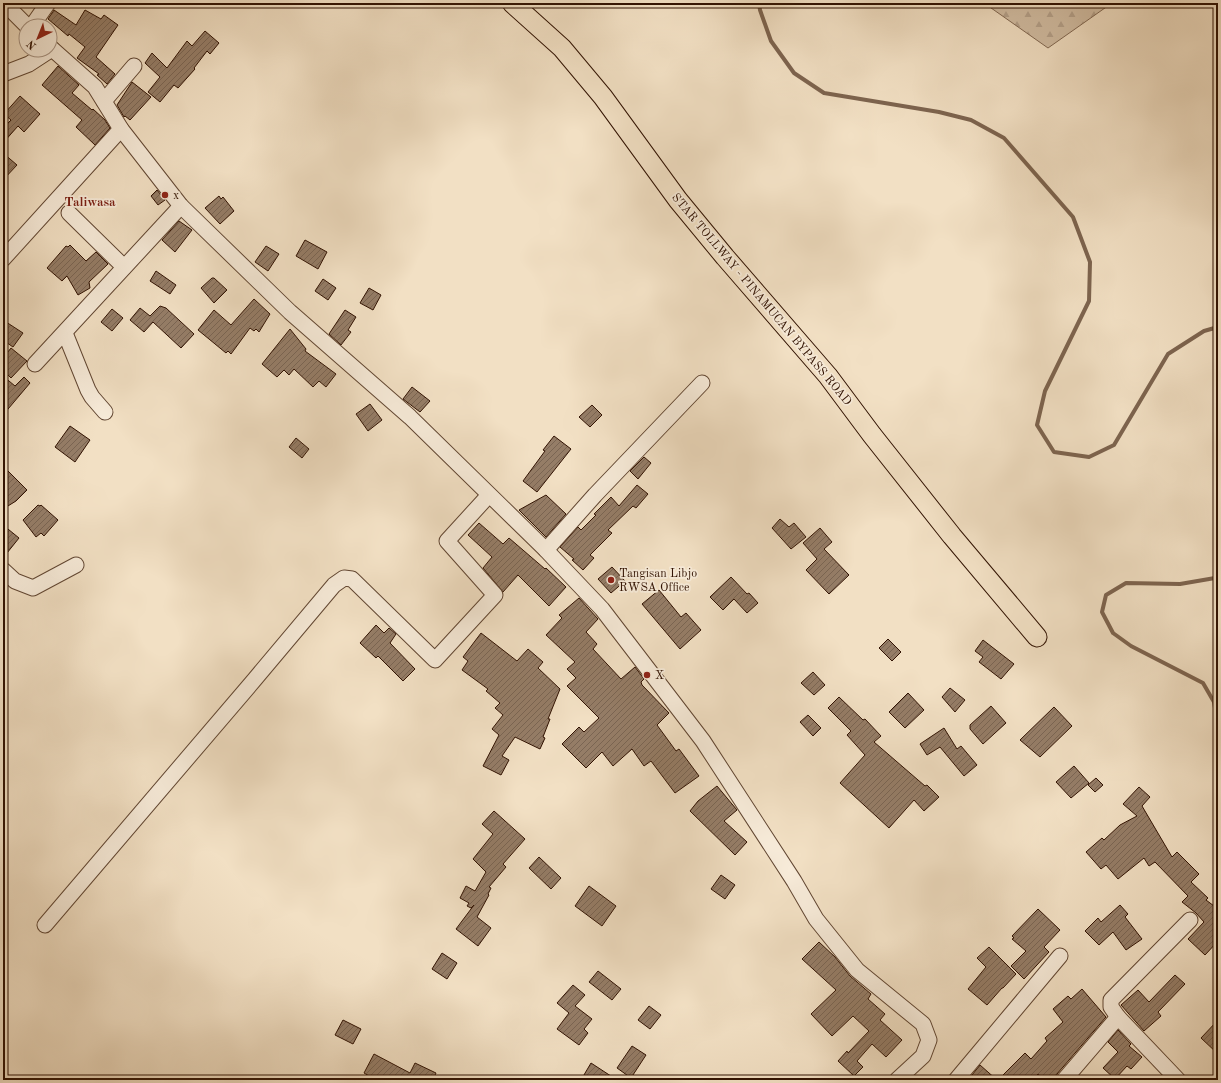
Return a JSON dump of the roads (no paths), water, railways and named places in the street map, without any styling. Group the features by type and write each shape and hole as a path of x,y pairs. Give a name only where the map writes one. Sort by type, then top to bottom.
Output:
{"main road":[{"name":"STAR TOLLWAY - PINAMUCAN BYPASS ROAD","path":"512,3 562,48 603,97 678,200 725,257 828,376 872,435 952,536 1037,637"}],"street":[{"path":"4,3 19,18"},
{"path":"38,18 48,3"},
{"path":"58,54 95,87 121,129 181,206 290,312 410,417 546,550 602,608 704,741 794,880 816,919 856,970 923,1024 930,1040 923,1056 897,1080"},
{"path":"3,74 30,64 38,58"},
{"path":"104,102 134,66"},
{"path":"3,259 121,129"},
{"path":"35,364 181,206"},
{"path":"69,213 124,268"},
{"path":"65,333 88,390 105,412"},
{"path":"546,550 595,495 702,384"},
{"path":"45,925 334,585 344,578 352,579 434,660 495,595 447,541 489,495"},
{"path":"3,570 15,581 33,588 76,566"},
{"path":"1178,1080 1110,1007 1111,1000 1190,920"},
{"path":"956,1080 1060,956"},
{"path":"1064,1080 1118,1017"}],"waterway":[{"path":"759,3 771,41 794,73 824,93 939,112 971,120 1004,138 1073,217 1090,262 1089,301 1045,391 1037,425 1054,452 1089,457 1114,445 1168,354 1204,331 1218,327"},
{"path":"1218,573 1215,578 1180,584 1126,583 1106,595 1102,612 1113,633 1131,646 1203,683 1214,702 1218,726"}],"place":[{"name":"x","path":"165,195"},
{"name":"Tangisan Libjo RWSA Office","path":"611,580"},
{"name":"X","path":"647,675"}],"district":[{"name":"Taliwasa","path":"90,201"}]}
